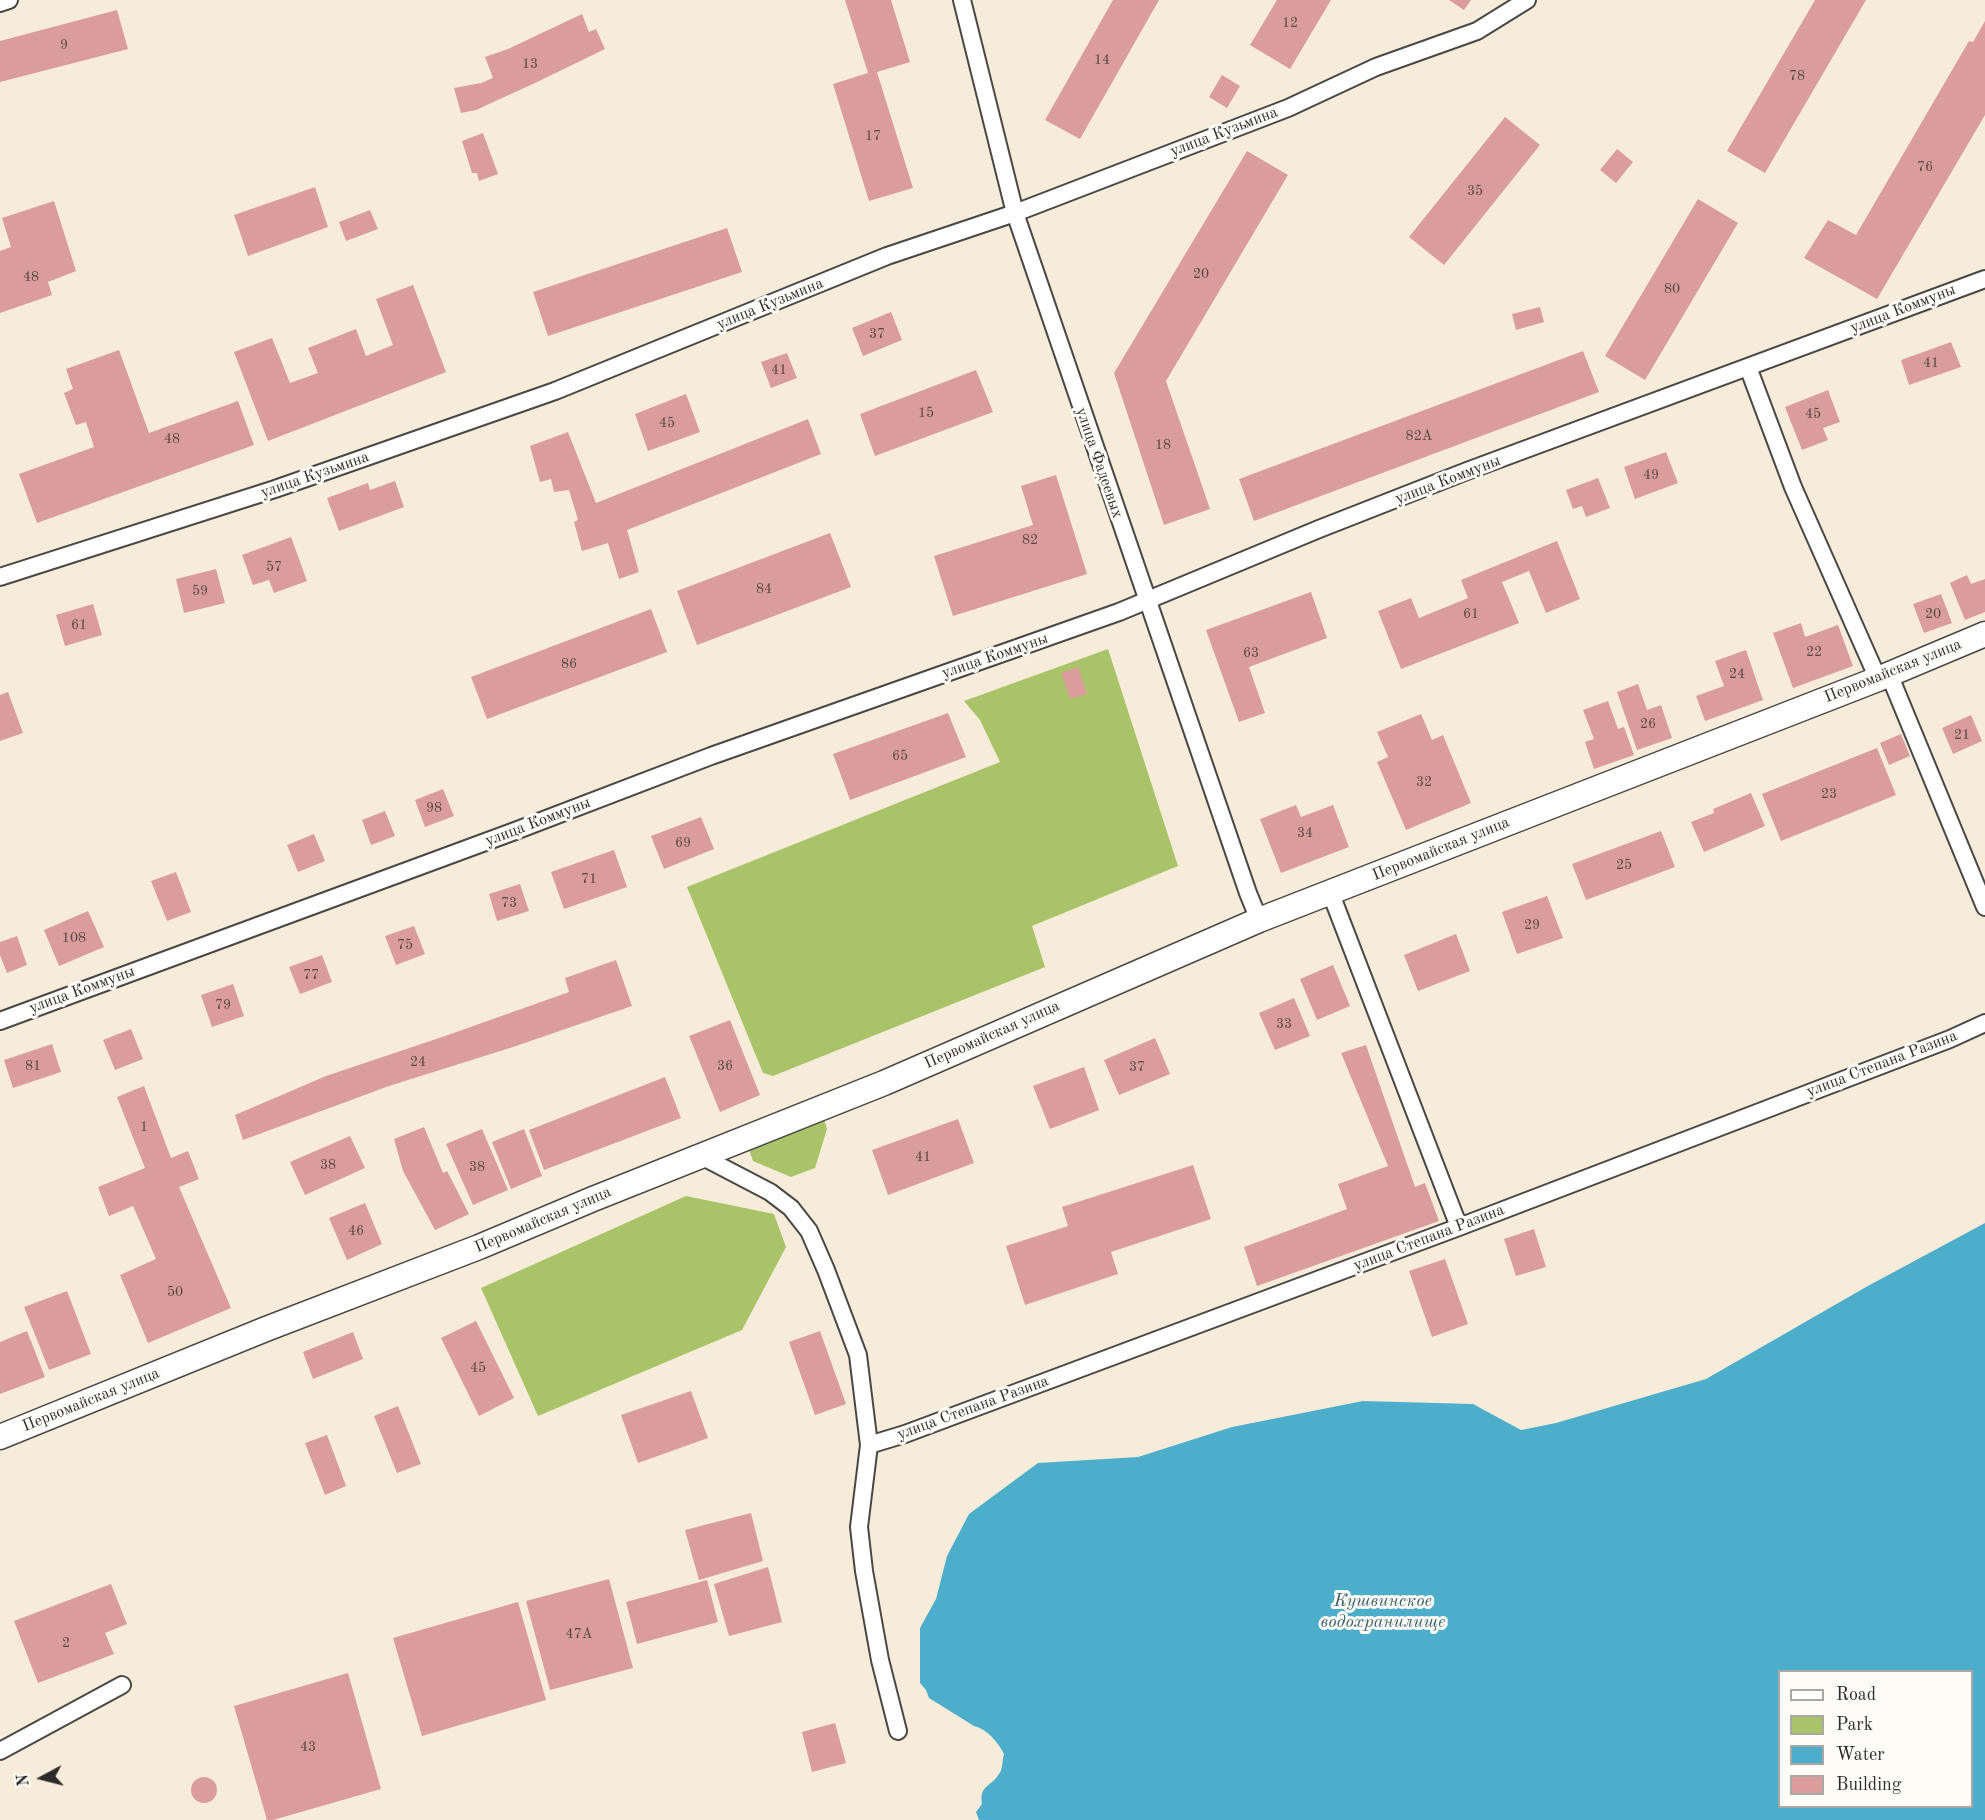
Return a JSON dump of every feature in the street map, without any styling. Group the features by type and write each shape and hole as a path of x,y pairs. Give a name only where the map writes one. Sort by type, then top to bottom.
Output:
{"main road":[{"name":"Первомайская улица","path":"0,1437 884,1083 1259,920 1330,894 1985,634"}],"street":[{"path":"0,3 9,0"},
{"name":"улица Фадеевых","path":"962,0 1015,213 1147,601 1259,920"},
{"name":"улица Кузьмина","path":"0,577 275,489 544,395 887,256 1015,213 1288,108 1376,67 1477,31 1527,0"},
{"name":"улица Коммуны","path":"0,1021 515,831 711,756 1147,601 1319,529 1457,475 1985,279"},
{"path":"1748,368 1793,487 1883,676 1985,907"},
{"path":"1330,894 1459,1227"},
{"name":"улица Степана Разина","path":"869,1445 905,1434 1459,1227 1939,1043 1985,1023"},
{"path":"701,1156 770,1191 791,1208 809,1231 858,1355 869,1445 859,1527 864,1571 880,1660 898,1731"},
{"path":"0,1751 122,1685"}],"green space":[{"path":"1108,649 1178,866 1032,926 1045,967 773,1076 763,1073 687,887 1000,762 980,720 964,701"},
{"path":"824,1119 827,1129 815,1168 791,1177 753,1161 749,1150"},
{"path":"686,1196 774,1214 786,1247 742,1330 538,1416 481,1288"}],"water":[{"name":"Кушвинское водохранилище","path":"1985,1223 1985,1820 979,1820 976,1812 982,1804 982,1793 1000,1772 1004,1754 988,1733 929,1698 920,1683 920,1628 936,1599 947,1556 969,1514 1038,1463 1138,1457 1232,1427 1363,1401 1473,1404 1521,1430 1556,1423 1706,1379 1866,1287"}],"building":[{"path":"845,0 891,0 910,62 877,72 913,188 869,201 833,84 868,73"},
{"path":"1113,0 1159,0 1080,139 1045,120"},
{"path":"1277,0 1331,0 1290,69 1250,45"},
{"path":"1449,0 1471,0 1464,10"},
{"path":"1815,0 1866,0 1765,173 1727,151"},
{"path":"117,10 128,49 0,82 0,41"},
{"path":"582,14 589,32 596,29 605,49 476,110 461,113 454,88 481,83 493,78 485,57 508,49"},
{"path":"1985,21 1985,115 1877,299 1804,258 1828,220 1856,235 1969,41 1973,42"},
{"path":"1222,75 1240,86 1227,108 1209,97"},
{"path":"1505,117 1540,145 1444,265 1409,237"},
{"path":"483,133 498,174 479,181 477,173 472,173 462,141"},
{"path":"1617,149 1633,162 1616,183 1600,170"},
{"path":"1247,151 1288,175 1166,381 1210,509 1164,525 1114,373"},
{"path":"315,187 328,227 248,256 234,215"},
{"path":"1698,199 1738,223 1645,380 1605,356"},
{"path":"54,201 76,271 48,282 52,295 0,313 0,251 11,247 2,218"},
{"path":"370,210 378,229 346,241 339,222"},
{"path":"727,228 742,272 548,336 533,292"},
{"path":"413,285 446,372 268,441 234,352 272,338 290,383 318,373 308,348 356,329 366,356 393,345 376,299"},
{"path":"1540,307 1544,322 1516,330 1512,314"},
{"path":"891,312 902,340 863,356 852,328"},
{"path":"1951,342 1961,367 1909,385 1901,360"},
{"path":"119,350 149,433 238,401 254,445 37,523 19,474 94,447 86,422 76,425 64,393 73,389 66,369"},
{"path":"1583,351 1599,392 1254,521 1239,479"},
{"path":"787,353 797,378 771,388 761,362"},
{"path":"976,370 993,412 875,456 860,414"},
{"path":"1828,390 1840,422 1823,428 1828,440 1802,450 1785,407"},
{"path":"686,394 700,432 648,451 635,414"},
{"path":"808,419 821,454 627,530 639,572 619,579 608,543 582,551 574,522 578,520 569,490 554,492 551,479 540,482 530,446 568,432 596,503"},
{"path":"1666,452 1678,483 1635,499 1624,467"},
{"path":"1056,475 1087,574 953,616 934,556 1033,525 1021,486"},
{"path":"1598,478 1610,508 1586,517 1582,506 1573,509 1566,490"},
{"path":"395,481 404,507 339,531 327,498 368,483 370,490"},
{"path":"830,533 851,587 697,645 677,591"},
{"path":"291,537 307,581 274,593 269,580 253,585 242,555"},
{"path":"1557,541 1580,599 1546,613 1529,571 1502,582 1519,623 1401,669 1378,611 1411,598 1419,618 1468,598 1461,580"},
{"path":"216,569 225,603 184,613 176,579"},
{"path":"1967,575 1971,584 1985,579 1985,612 1965,620 1950,583"},
{"path":"1311,592 1327,638 1249,667 1265,713 1239,722 1206,630"},
{"path":"1941,594 1952,623 1924,633 1913,604"},
{"path":"93,604 102,635 65,646 56,615"},
{"path":"651,609 667,652 487,719 471,677"},
{"path":"1801,623 1805,637 1838,625 1853,666 1793,688 1773,633"},
{"path":"1746,650 1763,700 1705,721 1696,696 1724,686 1715,661"},
{"path":"1078,667 1087,694 1070,699 1061,673"},
{"path":"1638,684 1647,710 1661,705 1672,738 1637,750 1617,692"},
{"path":"8,692 23,733 0,741 0,695"},
{"path":"1608,701 1618,729 1624,727 1634,755 1594,769 1585,742 1594,739 1583,710"},
{"path":"948,713 966,757 850,800 833,754"},
{"path":"1421,714 1432,740 1443,735 1471,803 1406,830 1377,762 1388,757 1377,732"},
{"path":"1971,715 1982,741 1953,754 1942,728"},
{"path":"1901,734 1910,756 1889,765 1880,743"},
{"path":"1877,748 1896,795 1781,841 1762,794"},
{"path":"443,789 454,816 425,827 415,800"},
{"path":"1751,793 1765,826 1704,852 1691,822 1714,813 1713,809"},
{"path":"1296,805 1301,817 1333,805 1349,847 1281,873 1260,819"},
{"path":"385,811 395,836 371,845 362,820"},
{"path":"701,817 714,849 664,869 651,836"},
{"path":"1661,831 1675,867 1586,900 1572,864"},
{"path":"314,834 325,861 298,872 287,845"},
{"path":"614,850 627,887 564,909 551,872"},
{"path":"176,872 191,912 167,921 151,881"},
{"path":"520,884 529,911 497,921 489,894"},
{"path":"1547,896 1563,938 1517,954 1502,912"},
{"path":"88,911 104,947 59,966 44,930"},
{"path":"414,926 425,954 396,965 385,936"},
{"path":"1456,934 1470,971 1418,991 1404,955"},
{"path":"17,936 27,965 7,973 0,955 0,942"},
{"path":"322,955 332,982 300,994 289,967"},
{"path":"616,960 632,1006 389,1086 243,1140 235,1115 326,1076 569,992 565,978"},
{"path":"1333,965 1350,1006 1317,1020 1300,979"},
{"path":"233,984 244,1016 212,1027 201,995"},
{"path":"1294,998 1310,1036 1275,1050 1259,1013"},
{"path":"730,1020 760,1095 720,1112 689,1036"},
{"path":"131,1029 143,1059 115,1070 103,1040"},
{"path":"1155,1038 1170,1074 1119,1095 1104,1060"},
{"path":"52,1044 61,1072 13,1088 4,1060"},
{"path":"1366,1045 1415,1187 1425,1183 1439,1221 1257,1286 1244,1247 1347,1209 1338,1184 1388,1166 1341,1053"},
{"path":"1084,1067 1099,1110 1050,1129 1033,1086"},
{"path":"665,1077 681,1118 544,1170 529,1130"},
{"path":"144,1086 171,1158 188,1151 199,1179 179,1187 231,1308 148,1343 120,1275 156,1259 133,1206 109,1216 98,1187 145,1168 117,1097"},
{"path":"958,1119 974,1163 888,1195 872,1150"},
{"path":"424,1127 443,1173 447,1171 469,1214 435,1230 403,1171 394,1139"},
{"path":"482,1129 508,1190 473,1205 446,1144"},
{"path":"524,1129 542,1176 511,1189 492,1142"},
{"path":"350,1136 365,1168 305,1195 290,1162"},
{"path":"1193,1165 1211,1219 1111,1252 1118,1274 1025,1305 1006,1246 1068,1226 1062,1207"},
{"path":"365,1203 382,1244 347,1260 329,1218"},
{"path":"1534,1229 1546,1267 1516,1276 1504,1239"},
{"path":"1445,1259 1468,1324 1432,1337 1409,1271"},
{"path":"67,1291 91,1354 49,1370 24,1307"},
{"path":"476,1321 514,1398 479,1416 441,1338"},
{"path":"27,1331 45,1377 0,1394 0,1342"},
{"path":"820,1331 846,1404 815,1415 789,1342"},
{"path":"353,1332 363,1359 313,1379 303,1352"},
{"path":"691,1391 708,1438 638,1463 621,1415"},
{"path":"398,1406 421,1464 397,1473 374,1416"},
{"path":"327,1435 346,1486 325,1495 305,1443"},
{"path":"751,1513 763,1561 699,1580 685,1530"},
{"path":"768,1567 782,1622 729,1636 714,1584"},
{"path":"609,1579 633,1668 550,1690 526,1601"},
{"path":"707,1580 718,1622 637,1644 626,1602"},
{"path":"111,1584 127,1624 105,1633 114,1654 38,1683 14,1621"},
{"path":"518,1602 546,1700 422,1736 393,1638"},
{"path":"348,1673 381,1789 267,1820 234,1706"},
{"path":"835,1723 846,1763 812,1772 802,1732"},
{"path":"204,1777 213,1781 217,1790 213,1799 204,1803 195,1799 191,1790 195,1781"}]}
